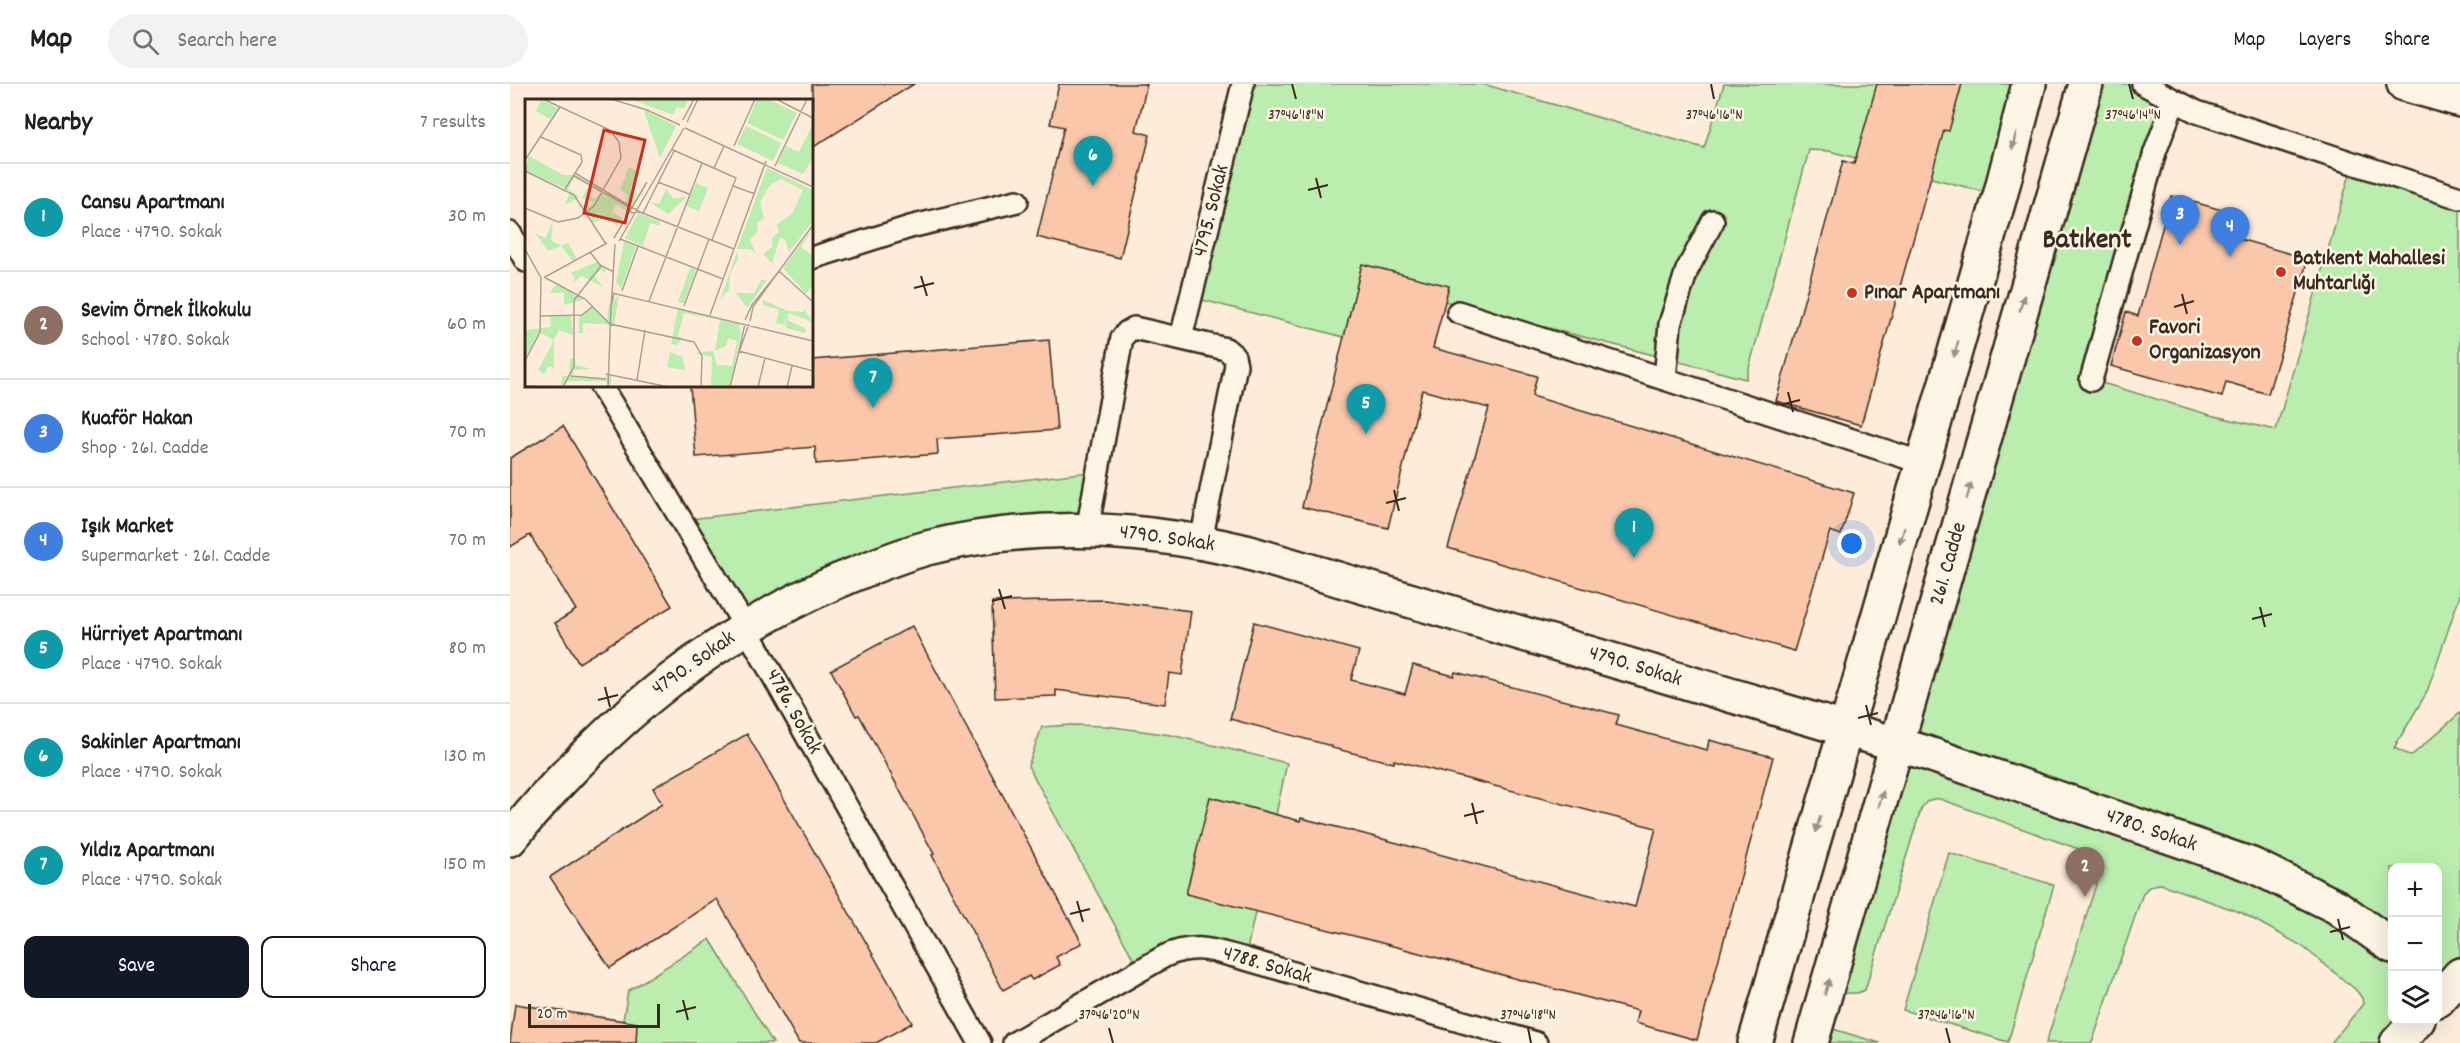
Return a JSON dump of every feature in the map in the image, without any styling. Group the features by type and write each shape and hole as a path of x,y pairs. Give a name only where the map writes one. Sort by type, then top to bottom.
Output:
{"street":[{"path":"1755,1043 2000,196 2029,84"},
{"name":"261. Cadde","path":"1811,1043 2086,84"},
{"path":"2404,84 2460,100"},
{"name":"4790. Sokak","path":"510,839 580,760 645,699 701,657 746,628 814,591 871,567 926,549 1007,535 1087,531 1139,533 1201,541 1257,555 1846,730 1897,743"},
{"name":"4780. Sokak","path":"1897,743 2252,865 2337,908 2388,943"},
{"path":"2397,1043 2413,1025"}],"lane":[{"name":"4795. Sokak","path":"1180,338 1243,84"},
{"path":"2143,84 2197,112 2460,198"},
{"path":"2091,380 2155,152 2174,102"},
{"path":"813,258 910,227 1017,201"},
{"path":"1665,379 1670,324 1687,270 1713,221"},
{"path":"510,233 525,259"},
{"path":"1458,312 1923,463"},
{"path":"1087,531 1122,338 1134,328 1226,349 1234,356 1236,365 1201,541"},
{"name":"4786. Sokak","path":"601,387 746,628 980,1043"},
{"name":"4788. Sokak","path":"1014,1043 1165,956 1181,949 1196,947 1536,1043"}],"green space":[{"path":"1243,84 1483,84 1704,148 1724,84 2029,84 2000,196 1829,151 1809,150 1746,379 1359,279 1344,337 1191,297"},
{"path":"2086,84 2143,84 2174,102 2092,380 2210,415 2276,430 2353,163 2460,198 2460,595 2427,692 2394,748 2411,756 2460,713 2460,975 2442,995 2442,863 2388,863 2388,1025 2414,1025 2397,1043 2331,1043 2363,1004 2356,990 2302,946 2242,913 2161,884 2145,890 2142,896 2092,1043 2046,1043 2100,872 2098,856 1940,799 1934,799 1921,809 1865,990 1851,993 1827,987"},
{"path":"1098,471 1087,531 974,539 746,628 681,520"},
{"path":"1106,726 1171,735 1287,763 1245,959 1203,948 1140,971 1028,766 1042,727"},
{"path":"1949,853 2054,885 2008,1042 1903,1010"},
{"path":"710,939 773,1043 619,1043 628,991"},
{"path":"1816,1024 1880,1043 1811,1043"}],"building":[{"path":"812,84 914,84 813,147"},
{"path":"1059,84 1147,84 1136,131 1150,135 1120,258 1037,237 1064,127 1050,124"},
{"name":"Pınar Apartmanı","path":"1877,84 1962,84 1949,131 1944,130 1861,425 1776,401 1843,161 1854,164"},
{"path":"2171,196 2226,211 2219,233 2308,259 2268,394 2226,382 2222,397 2111,366 2126,312 2138,316"},
{"path":"1362,264 1449,286 1433,348 1537,376 1532,396 1854,493 1841,535 1830,531 1794,651 1448,548 1489,408 1422,390 1388,528 1302,507"},
{"path":"1049,340 1057,430 937,439 938,454 816,464 815,447 696,457 690,387 813,387 813,360"},
{"path":"563,426 672,606 579,663 555,623 576,610 530,535 510,547 510,458"},
{"path":"1104,600 1191,611 1182,675 1169,673 1165,704 1056,690 1056,696 995,698 992,602"},
{"path":"1254,622 1359,651 1351,680 1405,694 1413,665 1454,676 1455,672 1619,715 1616,725 1707,750 1709,740 1773,757 1697,1040 1635,1023 1638,1011 1186,894 1210,797 1300,821 1301,818 1364,834 1635,907 1656,828 1394,760 1394,763 1332,748 1332,746 1230,719"},
{"path":"912,626 1082,943 1056,957 1060,965 1032,980 1029,976 1003,990 932,855 934,854 859,715 856,716 831,670"},
{"path":"747,734 912,1023 876,1043 799,1043 717,899 610,968 550,877 662,804 653,788"},
{"path":"515,1004 637,1023 636,1043 510,1043"}],"place":[{"name":"Sakinler Apartmanı","path":"1093,186"},
{"name":"Kuaför Hakan","path":"2180,245"},
{"name":"Işık Market","path":"2230,257"},
{"name":"Batıkent Mahallesi Muhtarlığı","path":"2281,272"},
{"name":"Pınar Apartmanı","path":"1852,293"},
{"name":"Favori Organizasyon","path":"2137,341"},
{"name":"Yıldız Apartmanı","path":"873,408"},
{"name":"Hürriyet Apartmanı","path":"1366,434"},
{"name":"Cansu Apartmanı","path":"1634,558"},
{"name":"Sevim Örnek İlkokulu","path":"2085,897"}],"district":[{"name":"Batıkent","path":"2087,242"}]}
